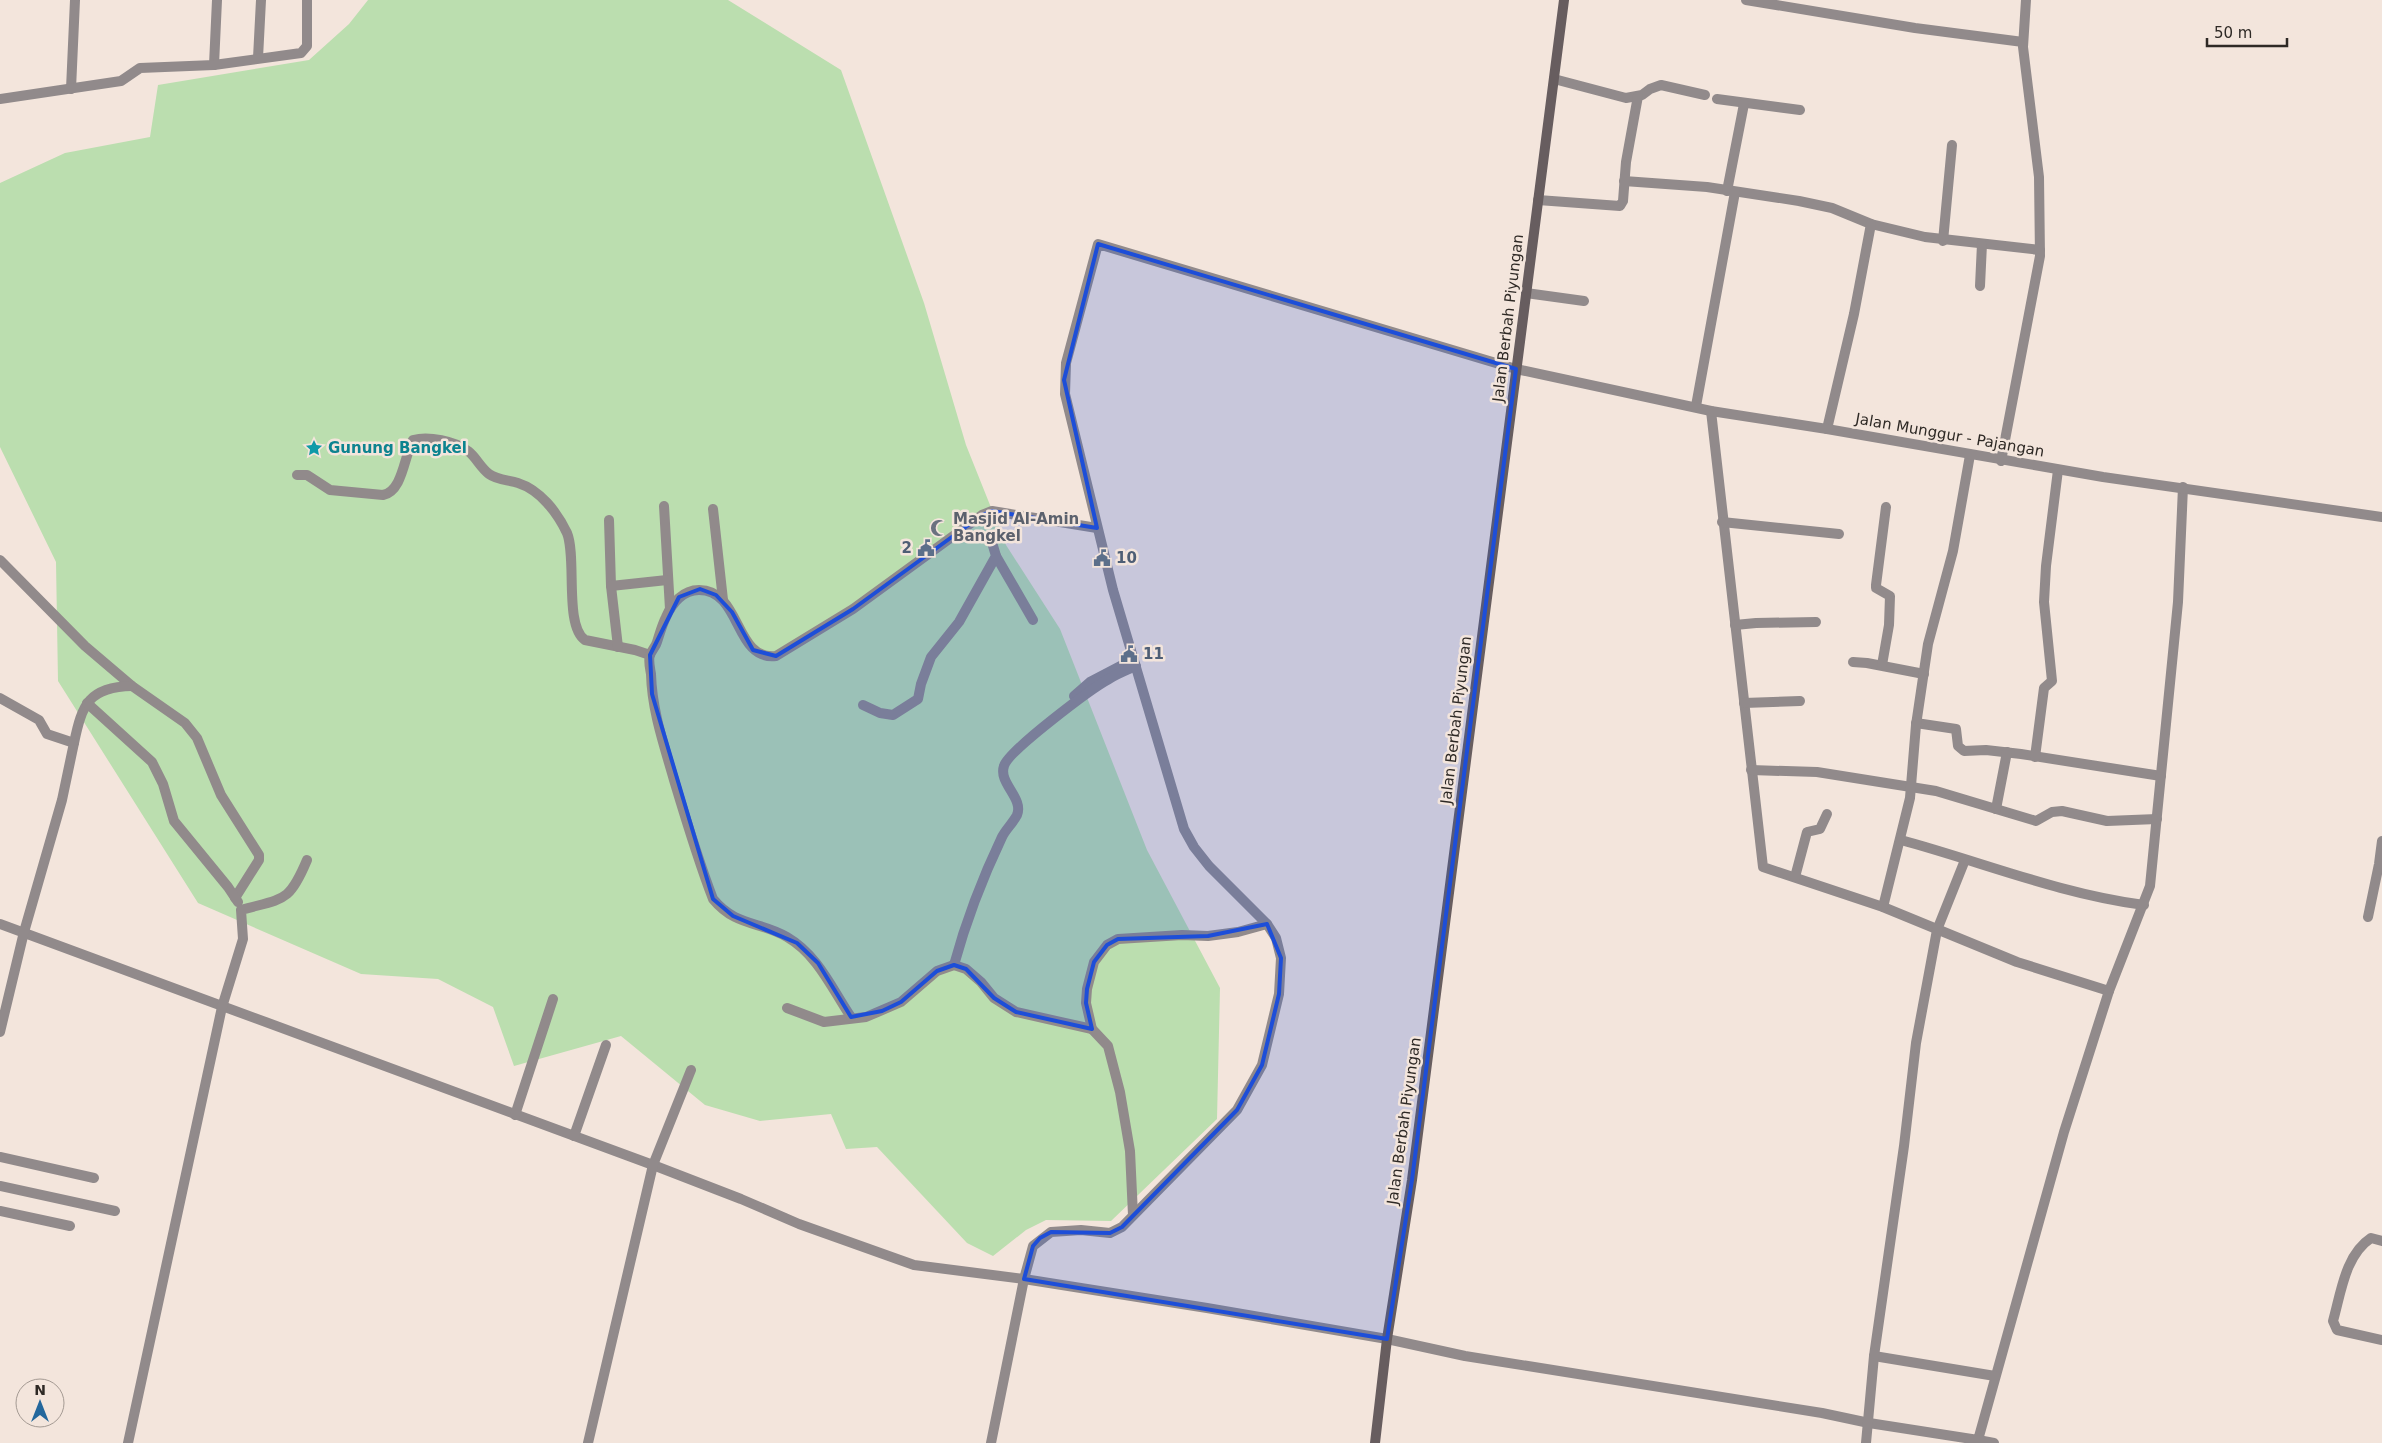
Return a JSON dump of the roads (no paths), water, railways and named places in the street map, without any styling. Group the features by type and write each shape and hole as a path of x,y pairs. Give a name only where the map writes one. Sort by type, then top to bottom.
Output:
{"street":[{"path":"71,89 75,0"},
{"path":"214,65 216,0"},
{"path":"258,58 261,0"},
{"path":"0,99 121,81 140,68 214,65 301,53 305,50 307,0"},
{"name":"Jalan Berbah Piyungan","path":"1375,1443 1387,1339 1412,1180 1564,0"},
{"path":"1746,0 1915,28 2022,42"},
{"path":"2002,461 2040,250 2039,177 2022,42 2026,0"},
{"path":"1554,79 1626,98 1638,96 1661,85 1705,95"},
{"path":"1538,200 1620,206 1623,200 1624,181 1638,96"},
{"path":"1717,99 1800,110"},
{"path":"1696,406 1744,104"},
{"path":"1943,241 1952,145"},
{"path":"1624,181 1731,191 1832,208 1871,224 1943,241 2040,250"},
{"path":"1827,428 1854,314 1871,224"},
{"name":"Jalan Munggur - Pajangan","path":"1097,528 1065,394 1064,380 1066,363 1098,244 1516,369 1696,406 1711,411 1827,428 2058,470 2183,487 2302,507 2382,517"},
{"path":"1980,286 1982,244"},
{"path":"1526,293 1584,301"},
{"path":"1711,411 1722,522 1763,867 1767,870 1795,877 1883,906 2017,962 2109,990"},
{"path":"297,475 308,475 330,490 382,495 389,494 395,487 408,448 413,440 433,439 468,452 490,475 528,487 537,492 552,510 567,534 578,632 585,640 650,655"},
{"path":"1883,906 1901,840 1912,787 1916,722 1930,635 1953,551 1970,455"},
{"path":"2035,757 2044,688 2052,681 2044,602 2046,566 2058,470"},
{"path":"1978,1442 2064,1132 2109,990 2144,906 2150,886 2178,602 2183,487"},
{"path":"664,506 670,609"},
{"path":"1882,665 1889,625 1890,596 1876,588 1876,584 1886,507"},
{"path":"713,509 723,600"},
{"path":"851,1017 818,963 797,943 733,916 721,909 713,899 689,830 658,726 652,694 650,655 670,609 679,598 689,592 700,590 723,600 732,612 753,650 765,656 776,656 853,609 982,514 992,511 1097,528 1184,828 1194,847 1209,866 1267,924 1276,938 1281,958 1279,994 1262,1065 1237,1110 1122,1227 1110,1233 1081,1230 1051,1232 1033,1246 1024,1279 991,1443"},
{"path":"608,520 611,586 618,647"},
{"path":"1722,522 1839,534"},
{"path":"991,539 996,556 1033,620"},
{"path":"862,705 880,713 893,715 918,699 921,684 931,657 958,622 996,556"},
{"path":"0,560 85,646 132,686 185,722 198,738 221,795 259,855 259,860 235,898"},
{"path":"611,586 667,580"},
{"path":"1735,625 1756,622 1816,622"},
{"path":"1074,696 1090,682 1135,662"},
{"path":"954,965 963,934 986,874 1003,835 1019,808 1003,772 1004,765 1023,744 1107,680 1135,662"},
{"path":"1853,662 1882,665 1924,674"},
{"path":"0,1032 24,932 62,800 74,744 87,703 100,690 116,686 132,686"},
{"path":"0,698 40,720 47,734 74,744"},
{"path":"1744,703 1800,701"},
{"path":"87,703 152,762 163,784 174,821 235,898 241,910 243,939 222,1007 128,1443"},
{"path":"1916,722 1956,730 1958,746 1964,751 2007,752 2161,776"},
{"path":"1996,809 2007,752"},
{"path":"1751,770 1817,772 1936,790 2036,821 2052,812 2062,811 2106,820 2157,819"},
{"path":"1795,877 1807,832 1820,829 1827,814"},
{"path":"1901,840 2108,901 2144,906"},
{"path":"2368,917 2380,864 2382,841"},
{"path":"241,910 283,898 293,891 307,860"},
{"path":"1866,1443 1874,1356 1904,1146 1916,1043 1937,930 1965,860"},
{"path":"0,924 741,1198 799,1224 914,1265 1024,1279 1387,1339 1465,1356 1822,1413 1869,1423 1978,1442 1994,1443"},
{"path":"1133,1214 1130,1151 1120,1092 1108,1046 1092,1028 1086,1003 1087,989 1094,962 1107,945 1118,939 1182,935 1208,936 1238,932 1267,924"},
{"path":"788,1008 824,1022 851,1017 866,1017 901,1002 937,971 954,965 966,969 981,982 994,998 1016,1012 1092,1028"},
{"path":"515,1114 553,999"},
{"path":"574,1136 606,1045"},
{"path":"588,1443 653,1166 692,1070"},
{"path":"0,1158 94,1178"},
{"path":"0,1186 114,1211"},
{"path":"0,1212 70,1226"},
{"path":"2382,1241 2371,1238 2356,1250 2333,1321 2337,1330 2382,1340"},
{"path":"1874,1356 1995,1376"}],"place":[{"name":"Gunung Bangkel","path":"314,448"},
{"name":"Masjid Al-Amin Bangkel","path":"939,528"},
{"name":"2","path":"926,548"},
{"name":"10","path":"1102,558"},
{"name":"11","path":"1129,654"}]}
